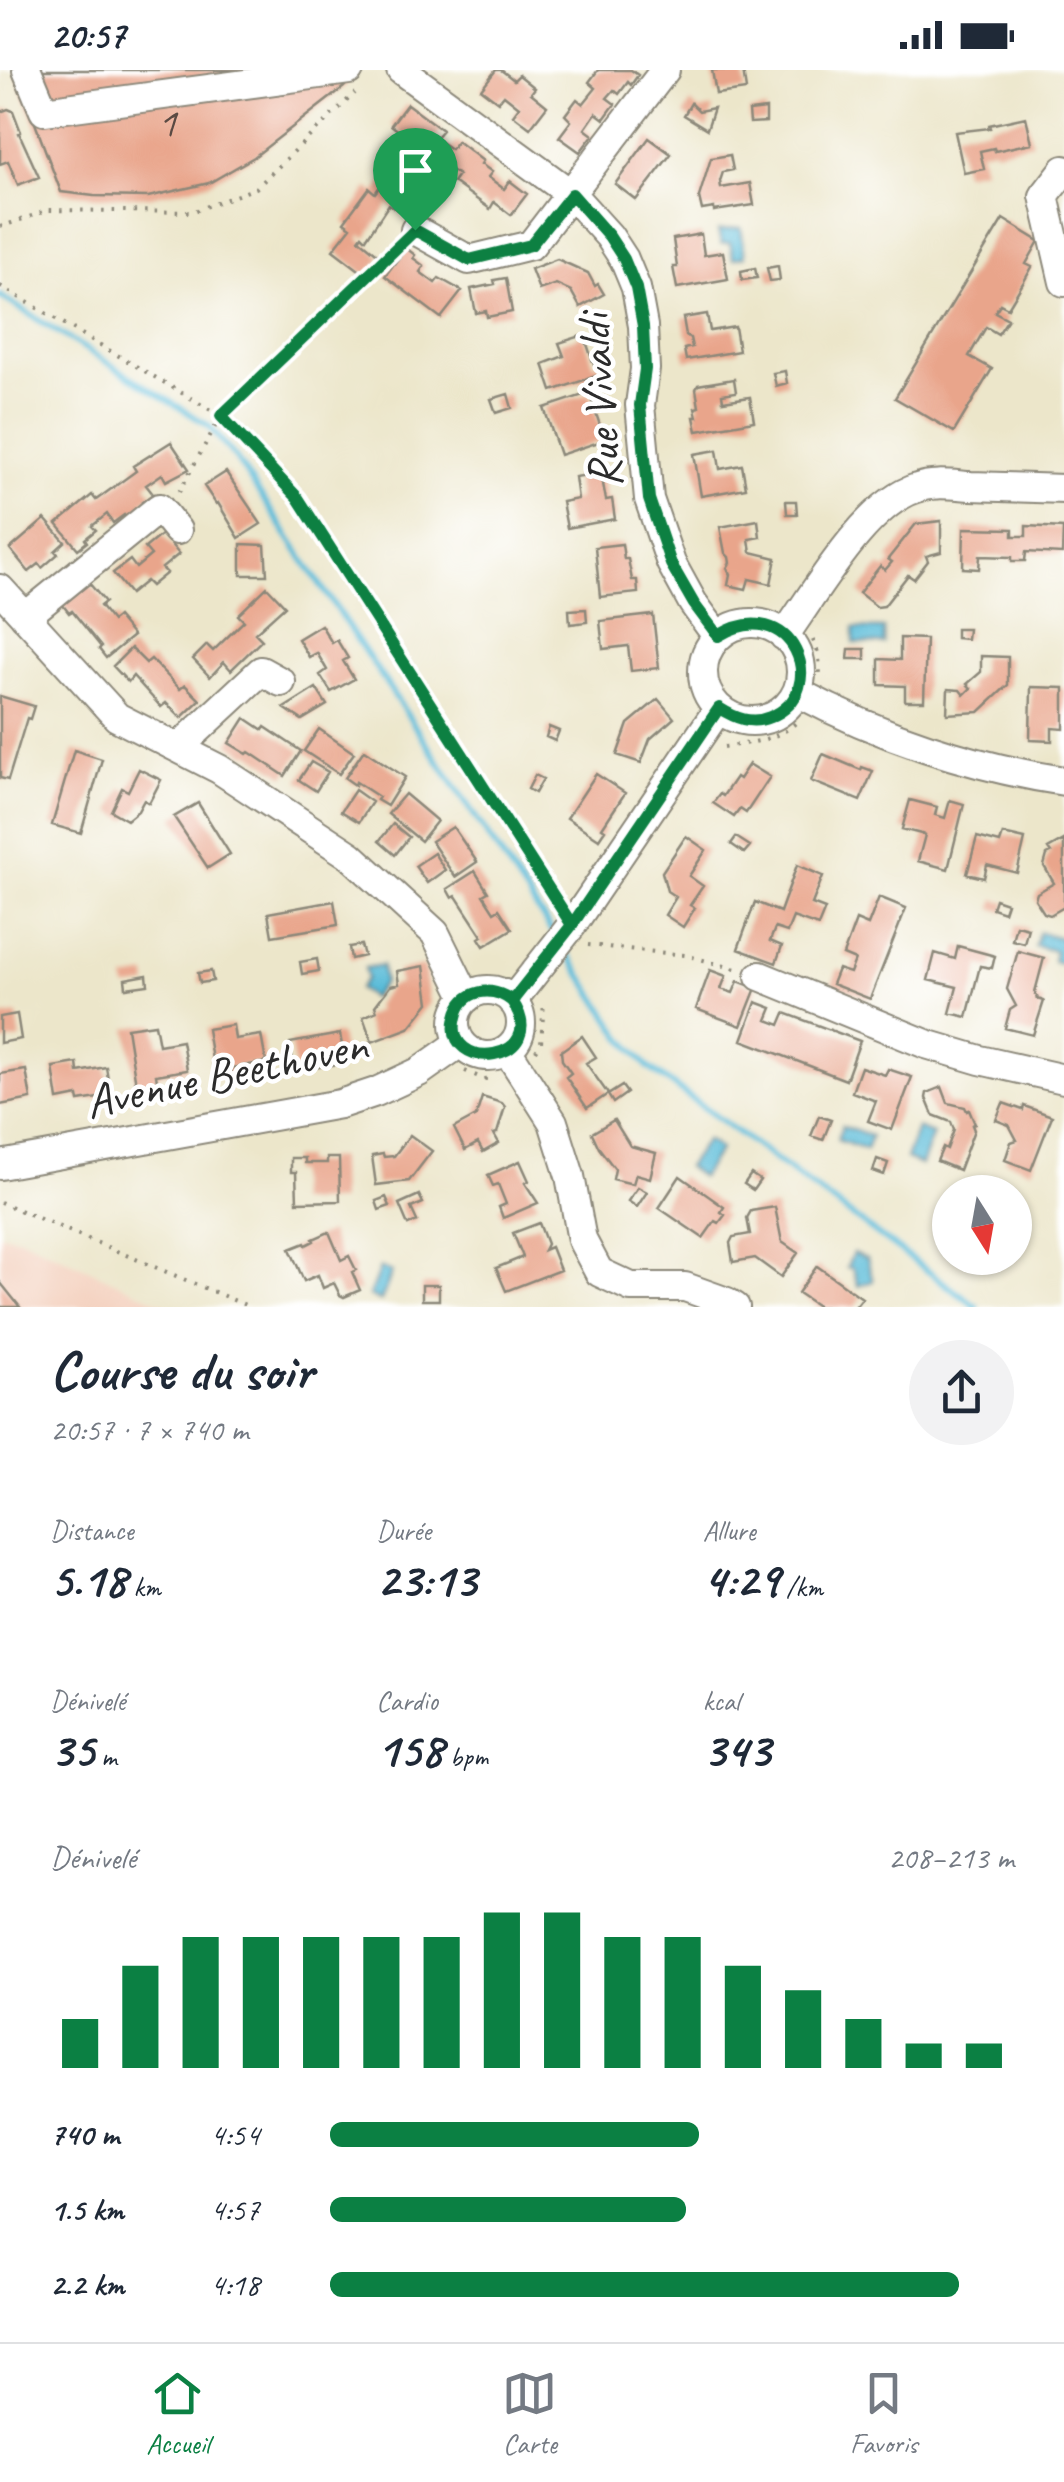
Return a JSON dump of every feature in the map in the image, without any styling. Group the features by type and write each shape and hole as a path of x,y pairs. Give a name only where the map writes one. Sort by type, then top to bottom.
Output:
{"street":[{"path":"27,70 44,112 358,76"},
{"name":"Rue Vivaldi","path":"401,70 572,194 624,259 636,288 643,326 645,369 640,405 649,499 671,564 718,636"},
{"path":"415,230 469,260 531,245 665,70"},
{"path":"1064,170 1044,196 1064,282"},
{"path":"784,636 854,538 877,511 899,495 920,486 941,485 1064,489"},
{"path":"25,616 159,508 177,530"},
{"path":"0,589 117,718 219,769 351,856 435,933 467,998"},
{"path":"746,624 760,624 784,636 794,647 802,673 797,692 780,712 749,721 719,708 704,680 704,664 718,636 746,624"},
{"path":"178,748 261,670 281,682"},
{"path":"797,692 910,742 1018,774 1064,781"},
{"path":"512,1001 570,940 719,708"},
{"path":"760,976 926,1044 1064,1079"},
{"path":"485,990 504,994 512,1001 521,1021 520,1032 507,1050 488,1057 477,1055 460,1043 454,1024 460,1005 467,998 485,990"},
{"name":"Avenue Beethoven","path":"0,1165 340,1104 419,1072 460,1043"},
{"path":"507,1050 553,1122 570,1176 582,1240 600,1272 631,1286 685,1287 735,1307"}],"path":[{"path":"0,228 49,210 192,212 256,188 358,76"},
{"path":"159,508 180,491 221,416 415,230"},
{"path":"0,286 221,416 298,498 570,940 685,955 760,976"},
{"path":"0,1202 250,1307"}],"shaded area":[{"path":"0,1234 21,1238 170,1307 0,1307"}],"water":[{"path":"741,228 745,256 733,259 730,243 721,244 718,231"},
{"path":"854,628 884,629 884,644 854,643"},
{"path":"1039,932 1064,939 1063,964 1053,961 1055,951 1035,946"},
{"path":"382,965 384,982 372,998 359,989 367,978 365,968"},
{"path":"842,1126 871,1136 866,1150 837,1140"},
{"path":"917,1128 933,1134 921,1165 906,1159"},
{"path":"706,1140 720,1149 701,1177 687,1167"},
{"path":"853,1253 867,1259 873,1281 858,1286 853,1269 847,1267"},
{"path":"380,1268 392,1272 381,1301 369,1296"}],"building":[{"path":"15,70 358,70 344,87 254,157 209,183 148,197 61,192"},
{"path":"496,70 514,80 519,75 535,88 531,93 547,106 530,128 513,115 519,107 504,95 498,102 481,89"},
{"path":"598,70 631,70 638,75 619,94 614,90 607,98 615,104 604,119 596,113 585,129 593,135 580,152 559,137 571,121 565,115 577,99 583,104 596,88 589,82"},
{"path":"712,70 743,70 746,90 716,94"},
{"path":"691,103 699,111 714,108 707,129 684,115"},
{"path":"407,104 442,130 435,138 451,149 457,141 483,161 481,164 492,172 488,177 504,189 510,181 527,194 511,215 494,202 490,209 453,182 458,175 441,163 436,169 420,157 425,151 391,125"},
{"path":"766,109 766,122 750,123 749,111"},
{"path":"13,111 39,177 18,185 8,161 0,164 0,112"},
{"path":"1026,117 1032,143 980,151 984,169 964,173 955,132 990,128 989,125"},
{"path":"649,138 671,154 636,200 615,184"},
{"path":"730,155 733,170 723,172 721,188 750,183 754,205 702,210 699,197 711,158"},
{"path":"388,164 408,178 402,186 410,192 397,210 389,204 366,239 362,235 359,239 381,257 367,276 333,250 351,227 344,222 369,188 375,193 387,177 381,173"},
{"path":"1003,219 1039,241 1026,264 1032,267 1008,308 1000,304 995,312 1008,319 998,334 986,327 969,356 992,369 954,432 895,398"},
{"path":"701,234 704,255 723,252 728,279 677,288 673,239"},
{"path":"406,248 424,266 420,272 435,283 439,278 462,291 441,318 385,276"},
{"path":"557,259 588,273 604,294 580,307 571,291 556,284 539,290 531,269"},
{"path":"778,266 780,280 770,281 767,268"},
{"path":"755,268 757,278 742,280 741,271"},
{"path":"506,278 512,312 487,317 486,311 476,313 471,289"},
{"path":"707,314 710,331 735,327 739,351 686,360 684,349 692,347 683,318"},
{"path":"584,335 594,365 599,363 602,374 552,391 543,364 564,356 559,343"},
{"path":"785,371 787,383 776,386 773,373"},
{"path":"734,379 736,392 722,394 723,401 750,397 754,421 697,431 694,417 695,408 699,407 698,385"},
{"path":"589,393 605,440 560,455 544,408"},
{"path":"508,394 512,408 496,413 491,399"},
{"path":"171,442 189,469 166,481 162,474 146,485 153,494 142,502 144,505 113,523 107,514 92,526 96,530 78,549 57,524 92,495 96,500 136,471 133,466"},
{"path":"717,450 720,469 742,465 746,488 701,496 694,454"},
{"path":"226,472 261,524 239,538 204,486"},
{"path":"601,473 606,500 612,499 615,519 567,528 562,502 578,499 575,477"},
{"path":"786,501 796,501 797,514 787,514"},
{"path":"45,519 65,542 42,568 39,564 29,572 10,549"},
{"path":"758,520 760,537 749,539 751,552 776,558 771,584 749,579 746,589 728,585 730,563 720,527"},
{"path":"941,521 941,552 926,556 928,561 914,579 908,575 884,606 877,607 859,593 880,566 885,570 892,562 888,559 916,524"},
{"path":"1026,526 1063,528 1062,554 1026,552 1025,561 980,556 979,569 963,568 964,528 1013,529 1013,536 1026,536"},
{"path":"162,534 179,554 162,568 167,573 151,586 146,581 130,594 113,573 130,560 136,568 151,555 145,548"},
{"path":"241,544 265,545 267,575 241,575"},
{"path":"622,544 632,580 637,580 638,593 600,597 595,547"},
{"path":"89,583 105,602 100,606 112,621 117,617 133,636 106,658 72,611 69,613 62,604"},
{"path":"267,587 285,606 255,633 262,640 231,670 224,662 210,677 193,659 207,645 213,651 244,621 238,615"},
{"path":"586,609 587,622 570,624 569,610"},
{"path":"653,615 659,668 631,671 628,646 603,649 600,621"},
{"path":"321,625 348,658 343,661 354,679 331,692 320,675 327,670 317,653 309,657 298,639"},
{"path":"956,629 968,629 967,639 956,638"},
{"path":"900,638 926,639 924,701 905,701 905,686 879,685 879,659 900,660"},
{"path":"131,648 146,663 151,659 180,689 185,685 200,700 181,718 166,703 161,707 133,676 128,682 113,666"},
{"path":"849,649 865,649 865,659 848,659"},
{"path":"981,656 1008,657 1008,685 979,712 947,714 948,689 960,690 964,695 971,688 967,684 981,672"},
{"path":"1031,687 1064,688 1064,729 1052,728 1052,741 1030,740"},
{"path":"316,688 327,705 302,720 284,708"},
{"path":"0,696 34,706 8,780 0,778"},
{"path":"658,699 674,718 650,739 641,763 617,755 628,724"},
{"path":"245,718 301,751 285,776 229,743"},
{"path":"549,727 559,731 555,741 546,737"},
{"path":"319,729 354,753 339,774 304,751"},
{"path":"74,750 102,759 81,833 52,825"},
{"path":"364,750 405,777 387,806 377,800 379,797 345,778"},
{"path":"823,754 873,771 860,801 811,781"},
{"path":"311,762 328,772 316,791 299,780"},
{"path":"749,764 770,777 746,813 740,809 734,817 713,803"},
{"path":"139,769 161,780 149,803 144,800 127,820 111,811 122,788 128,791"},
{"path":"596,774 625,793 599,839 567,818"},
{"path":"535,775 543,779 535,793 528,789"},
{"path":"355,790 372,802 359,822 341,811"},
{"path":"405,794 437,821 421,841 388,814"},
{"path":"910,800 937,807 935,815 945,818 950,800 964,804 948,869 918,861 925,835 902,829"},
{"path":"198,803 230,854 208,868 174,817"},
{"path":"393,824 409,837 395,855 379,841"},
{"path":"453,827 477,862 455,877 431,841"},
{"path":"1003,834 1025,839 1017,873 987,865 984,878 967,874 977,837 1000,843"},
{"path":"686,836 706,850 689,876 703,886 690,905 695,908 683,927 665,915 676,897 667,891 662,872"},
{"path":"736,837 750,846 744,853 731,844"},
{"path":"1064,840 1064,907 1050,915 1044,913 1035,899 1037,893 1054,883 1044,866 1051,853 1048,849"},
{"path":"434,853 445,870 427,883 415,866"},
{"path":"797,865 823,876 812,904 825,909 818,926 793,917 787,932 775,928 770,941 782,946 776,963 738,949 755,902 780,912"},
{"path":"475,871 488,892 483,895 494,912 499,909 512,929 484,946 479,938 482,936 456,896 452,898 447,889"},
{"path":"879,897 906,908 870,999 832,984 838,969 850,973 855,960 843,955 856,920 868,925"},
{"path":"995,899 1007,903 1004,912 992,908"},
{"path":"334,901 338,925 272,936 268,913"},
{"path":"1016,925 1028,928 1024,943 1012,940"},
{"path":"361,945 364,956 351,959 349,947"},
{"path":"958,946 995,956 992,968 980,966 967,1017 950,1013 957,987 928,980 935,953 955,959"},
{"path":"1018,951 1044,958 1035,992 1044,1001 1033,1035 1005,1028 1010,1010 1016,1006 1007,989"},
{"path":"317,959 319,971 302,974 300,962"},
{"path":"424,966 429,1003 409,1028 372,1042 363,1017 377,1011 375,1006 390,986 399,984 397,971"},
{"path":"710,970 726,976 721,989 733,993 738,981 756,988 741,1026 696,1009"},
{"path":"211,971 213,981 200,983 198,973"},
{"path":"147,975 148,985 126,988 125,979"},
{"path":"756,1002 772,1008 767,1020 780,1025 785,1013 860,1041 846,1080 742,1040"},
{"path":"17,1014 21,1039 0,1043 0,1017"},
{"path":"155,1024 159,1045 182,1041 187,1070 156,1075 158,1087 137,1091 127,1028"},
{"path":"233,1025 235,1039 261,1035 266,1062 231,1068 232,1075 215,1078 207,1029"},
{"path":"340,1034 345,1063 295,1071 290,1043"},
{"path":"582,1036 596,1057 586,1063 608,1094 587,1108 566,1077 571,1073 561,1051"},
{"path":"77,1063 78,1072 106,1067 111,1096 58,1100 53,1067"},
{"path":"861,1067 885,1075 888,1069 912,1077 892,1130 868,1121 876,1101 852,1092"},
{"path":"26,1070 31,1099 0,1105 0,1074"},
{"path":"622,1086 627,1093 613,1103 608,1095"},
{"path":"942,1087 948,1103 969,1110 975,1124 959,1170 937,1161 954,1130 951,1122 933,1115 926,1098 927,1093"},
{"path":"482,1097 505,1107 494,1134 499,1143 483,1152 478,1143 465,1150 454,1128 476,1116"},
{"path":"1003,1103 1052,1116 1031,1170 1005,1160 1011,1142 1017,1140 1009,1125 996,1120"},
{"path":"819,1116 831,1120 823,1140 811,1136"},
{"path":"614,1120 630,1146 656,1153 650,1178 636,1174 633,1184 613,1179 615,1169 592,1133"},
{"path":"410,1135 432,1151 409,1181 376,1185 372,1156 394,1156"},
{"path":"291,1158 305,1158 305,1163 327,1163 327,1158 339,1158 340,1201 297,1202 296,1172 291,1172"},
{"path":"877,1159 888,1163 884,1175 873,1171"},
{"path":"520,1161 529,1181 525,1183 538,1203 503,1218 499,1207 506,1204 498,1184 493,1186 488,1175"},
{"path":"751,1174 760,1180 753,1190 744,1184"},
{"path":"680,1176 724,1207 721,1212 725,1215 719,1223 715,1221 703,1238 659,1208"},
{"path":"638,1187 647,1192 637,1207 628,1201"},
{"path":"419,1195 423,1203 411,1208 417,1221 408,1225 399,1204"},
{"path":"386,1197 390,1206 379,1210 376,1201"},
{"path":"775,1207 782,1242 798,1253 781,1277 755,1258 733,1262 730,1243 733,1237 750,1234 747,1218 751,1211"},
{"path":"539,1223 547,1244 544,1250 551,1247 560,1270 506,1291 496,1268 523,1257 513,1233"},
{"path":"329,1232 341,1260 349,1256 356,1270 352,1272 360,1290 344,1297 334,1283 323,1288 318,1275 304,1281 290,1249"},
{"path":"817,1266 862,1298 855,1307 819,1307 798,1293"},
{"path":"0,1282 20,1307 0,1307"},
{"path":"422,1285 439,1285 439,1300 422,1300"}],"waterway":[{"path":"0,296 208,425 235,457 553,933"},
{"path":"563,947 621,1036 648,1067 977,1307"}],"route":[{"path":"415,230 221,416 298,498 572,925 512,1001 504,994 485,990 460,1005 454,1024 460,1043 477,1055 488,1057 498,1055 515,1042 521,1021 512,1001 555,950 572,925 632,835 719,708 749,721 765,719 792,701 802,673 794,647 774,628 746,624 718,636 671,564 649,499 640,405 645,369 643,326 636,288 609,236 572,194 531,245 469,260 415,230"}]}
